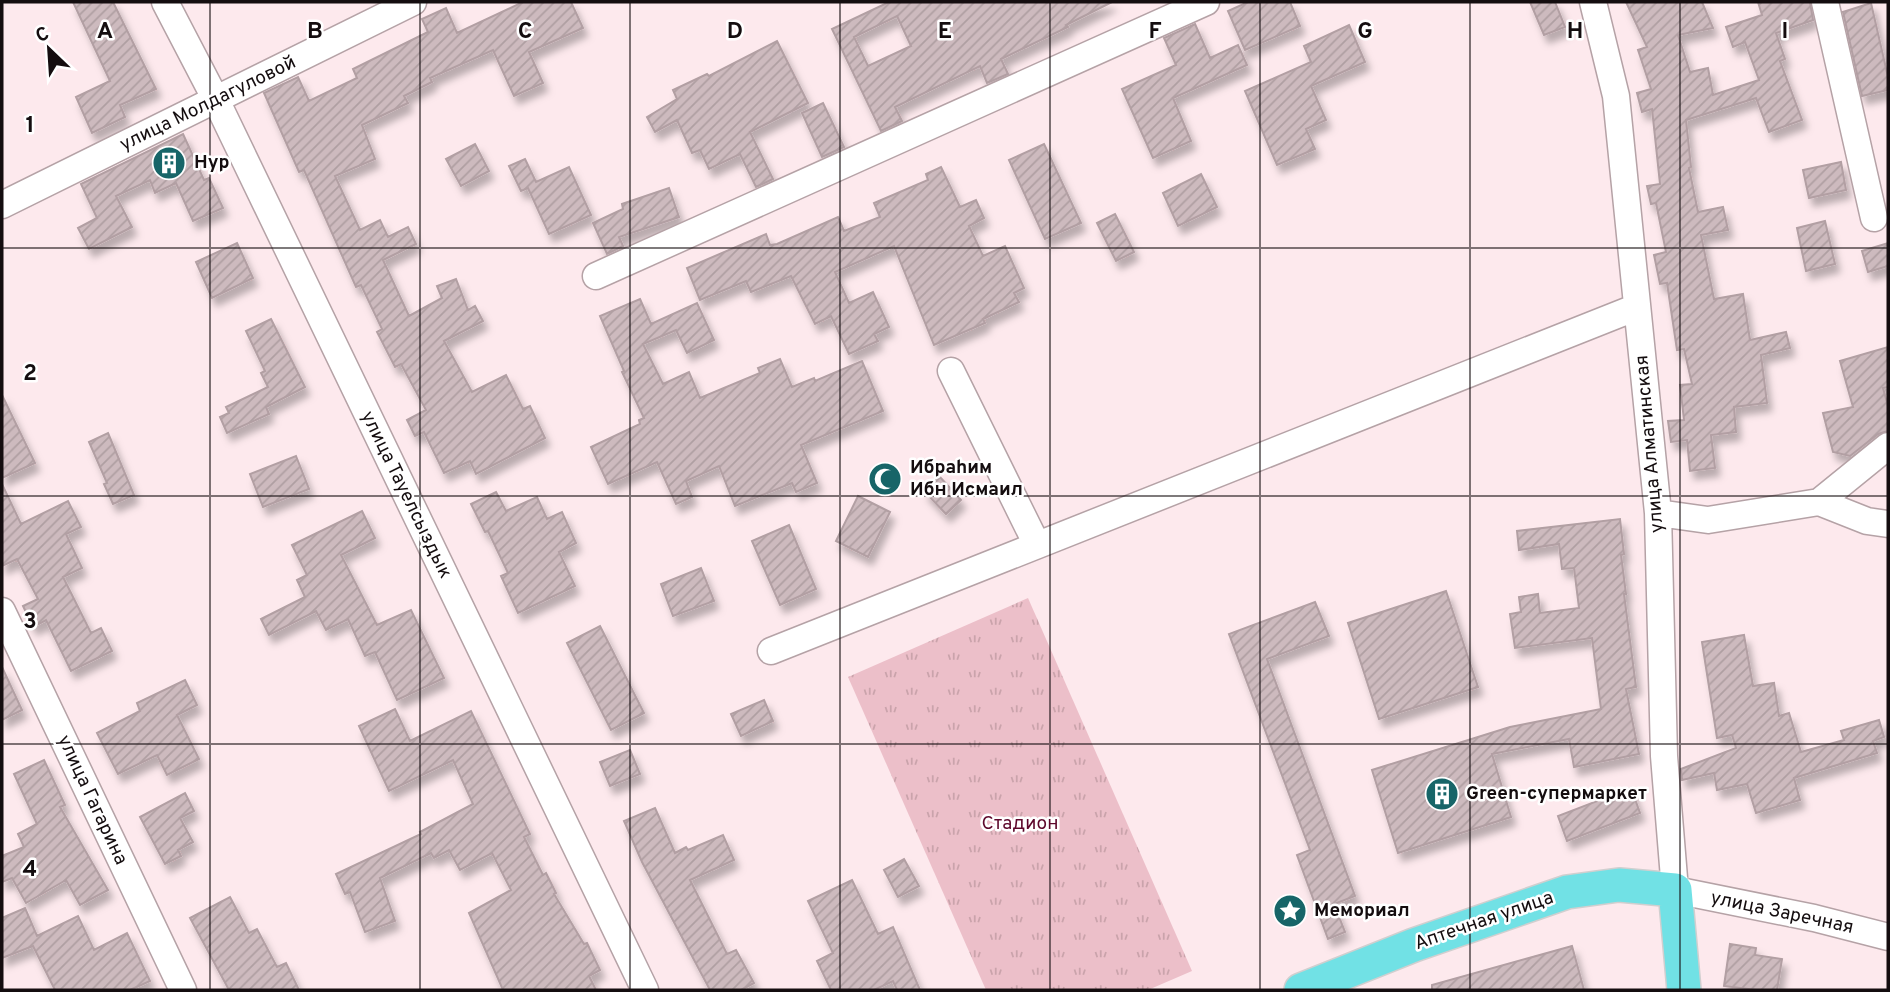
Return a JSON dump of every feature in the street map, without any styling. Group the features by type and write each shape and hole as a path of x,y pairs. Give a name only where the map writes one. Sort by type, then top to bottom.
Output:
{"main road":[{"name":"Аптечная улица","path":"1301,990 1413,945 1567,892 1619,885 1675,890"},
{"path":"1675,890 1684,990"}],"street":[{"name":"улица Тауелсыздык","path":"165,2 216,100 646,990"},
{"name":"улица Молдагуловой","path":"2,205 413,2"},
{"path":"596,276 1206,2"},
{"name":"улица Алматинская","path":"1593,2 1616,96 1658,513 1664,756 1675,890"},
{"path":"1825,2 1874,218"},
{"path":"771,651 1637,307"},
{"path":"951,371 1037,545"},
{"path":"1658,513 1708,520 1819,502 1888,446"},
{"path":"1819,502 1867,521 1888,524"},
{"name":"улица Гагарина","path":"2,611 183,990"},
{"name":"улица Заречная","path":"1675,890 1814,918 1888,937"}],"green space":[{"name":"Стадион","path":"1028,598 1192,971 1148,990 986,990 848,677"}],"building":[{"path":"73,2 113,2 156,89 120,105 125,117 92,133 76,97 110,81"},
{"path":"523,2 571,2 583,28 529,52 543,83 514,96 493,50 430,78 432,82 404,96 408,103 362,125 375,159 335,176 360,230 380,220 388,237 408,227 416,244 383,260 409,316 442,298 437,286 456,279 468,310 475,306 483,321 444,341 472,392 506,375 523,409 530,406 545,438 476,474 470,461 444,473 424,432 415,436 407,420 426,410 401,364 395,367 377,332 382,329 361,285 356,287 304,170 299,172 264,93 298,77 309,101 357,78 353,69 428,32 422,19 446,8 457,33"},
{"path":"889,2 1112,2 1066,25 1068,27 1001,59 1008,74 987,83 980,66 895,107 902,121 881,131 832,29","holes":["897,16 911,46 868,66 854,37"]},
{"path":"1248,2 1290,2 1300,26 1245,50 1228,11"},
{"path":"1530,2 1555,2 1565,27 1544,35"},
{"path":"1626,2 1702,2 1713,28 1678,35 1690,72 1708,68 1713,95 1759,80 1745,42 1733,47 1726,27 1762,15 1758,2 1810,2 1813,20 1776,33 1785,59 1780,61 1802,120 1769,132 1756,98 1686,120 1689,168 1698,212 1723,207 1728,230 1701,235 1714,299 1743,294 1750,340 1786,332 1790,348 1761,355 1767,403 1734,407 1736,432 1711,435 1715,468 1690,471 1687,440 1671,442 1668,421 1684,420 1680,385 1692,384 1684,349 1677,350 1667,283 1660,284 1654,255 1666,252 1656,203 1651,204 1647,186 1660,184 1652,109 1642,112 1637,93 1651,89 1638,50 1647,47"},
{"path":"1871,3 1888,77 1888,90 1862,96 1843,12"},
{"path":"1195,24 1210,58 1238,45 1247,65 1173,98 1191,141 1153,158 1122,89 1176,65 1164,38"},
{"path":"1349,25 1365,62 1311,86 1326,120 1306,129 1315,149 1277,165 1245,91 1311,62 1304,46"},
{"path":"777,41 808,103 750,132 773,179 756,187 740,154 709,169 700,150 692,153 677,120 655,132 647,117 677,99 673,90 707,74 709,76"},
{"path":"823,103 844,147 822,157 802,113"},
{"path":"183,134 204,180 209,178 223,208 193,221 176,183 155,193 150,180 116,196 132,227 89,249 78,228 97,218 81,184"},
{"path":"475,144 489,171 461,186 446,159"},
{"path":"1044,144 1081,223 1045,239 1009,160"},
{"path":"525,159 536,182 569,167 591,215 549,234 528,188 521,191 509,166"},
{"path":"1841,162 1846,190 1809,198 1803,170"},
{"path":"941,167 960,207 976,200 984,218 969,226 983,256 1005,246 1024,288 1014,293 1019,302 983,319 985,323 934,345 894,246 835,272 849,303 873,292 889,327 874,334 878,341 849,354 831,316 815,324 791,276 751,292 746,281 700,300 687,268 766,234 770,245 777,244 838,217 844,231 880,217 874,203 928,180 926,174"},
{"path":"1201,174 1217,207 1178,226 1163,193"},
{"path":"669,188 679,217 619,237 623,246 607,254 593,223 623,209 622,204"},
{"path":"1115,214 1134,252 1116,261 1097,223"},
{"path":"1825,221 1835,264 1806,271 1797,228"},
{"path":"237,243 253,278 212,298 196,262"},
{"path":"1888,243 1888,266 1868,272 1862,251"},
{"path":"640,299 651,324 697,303 714,340 687,353 676,330 643,344 663,384 689,372 700,398 760,373 758,368 780,359 792,387 814,378 815,381 862,361 883,411 801,445 817,483 796,492 792,483 735,506 719,466 686,481 692,497 676,504 657,462 608,484 591,447 640,424 639,420 644,418 600,316"},
{"path":"271,319 305,387 266,407 269,414 227,433 220,417 229,413 226,407 268,387 261,373 265,371 246,331"},
{"path":"1888,347 1888,387 1883,388 1888,406 1888,431 1878,434 1850,456 1833,452 1823,413 1853,407 1840,361"},
{"path":"2,395 35,463 2,478"},
{"path":"108,433 134,495 113,504 89,442"},
{"path":"296,456 309,489 263,507 250,474"},
{"path":"939,476 961,500 946,514 924,491"},
{"path":"2,484 21,524 68,501 81,527 66,534 82,568 63,577 91,633 101,628 112,651 71,671 46,620 33,627 23,606 38,599 17,559 2,566"},
{"path":"496,492 506,511 537,497 547,519 562,512 576,543 559,552 575,586 518,613 501,576 508,573 488,531 485,532 471,504"},
{"path":"858,496 890,512 868,557 836,541"},
{"path":"362,511 375,538 341,555 377,625 411,610 444,678 397,700 375,652 365,656 348,619 326,630 316,611 269,635 261,619 305,597 297,580 307,575 292,545"},
{"path":"1620,519 1624,554 1621,555 1624,594 1636,687 1626,689 1639,754 1574,767 1569,739 1492,754 1511,817 1398,853 1372,770 1510,727 1601,709 1592,638 1515,648 1510,614 1521,612 1519,597 1538,594 1540,613 1579,608 1574,568 1562,569 1559,544 1519,550 1517,531"},
{"path":"789,525 816,589 780,605 752,541"},
{"path":"701,568 714,601 673,616 661,584"},
{"path":"1446,591 1478,687 1379,719 1348,623"},
{"path":"1315,602 1329,636 1267,659 1355,896 1334,904 1345,932 1328,939 1297,855 1310,850 1229,634"},
{"path":"600,626 644,713 611,730 567,643"},
{"path":"1744,635 1753,686 1774,683 1779,716 1789,713 1801,752 1844,740 1841,731 1879,720 1884,737 1873,741 1877,753 1794,778 1800,800 1756,813 1747,784 1717,790 1714,773 1682,780 1681,769 1736,748 1732,735 1717,738 1702,642"},
{"path":"2,667 22,710 2,720"},
{"path":"185,680 197,705 177,715 199,759 167,775 157,755 118,774 97,733 140,711 137,703"},
{"path":"764,700 773,721 741,736 731,714"},
{"path":"395,709 410,741 471,711 530,834 524,837 543,875 546,873 556,893 554,894 584,944 587,943 600,970 589,976 596,990 503,990 469,913 511,890 492,853 460,870 449,850 434,858 431,853 380,878 395,921 365,932 350,892 345,894 336,874 421,834 420,832 473,804 453,760 389,791 359,726"},
{"path":"630,750 640,774 610,786 600,762"},
{"path":"44,760 65,805 60,807 108,890 80,905 66,880 26,903 12,878 2,882 2,856 24,847 18,834 37,824 14,774"},
{"path":"1631,788 1640,813 1567,841 1558,816"},
{"path":"185,793 194,811 180,818 193,842 178,850 181,856 165,864 140,817"},
{"path":"655,808 675,853 723,835 734,860 690,880 727,954 736,950 754,983 741,990 710,990 642,862 624,821"},
{"path":"904,859 919,886 898,897 884,870"},
{"path":"852,880 878,934 893,927 920,990 897,990 893,981 874,990 831,990 817,961 833,953 808,901"},
{"path":"230,897 249,933 257,929 277,967 286,963 299,990 229,990 190,918"},
{"path":"25,908 37,936 78,916 94,950 127,933 150,981 130,990 55,990 33,946 2,958 2,918"},
{"path":"1730,944 1756,948 1755,955 1782,959 1777,990 1724,986"},
{"path":"1572,946 1584,990 1432,990 1432,985"}],"place":[{"name":"Нур","path":"169,163"},
{"name":"Ибраһим Ибн Исмаил","path":"885,479"},
{"name":"Green-супермаркет","path":"1442,794"},
{"name":"Мемориал","path":"1290,911"}]}
